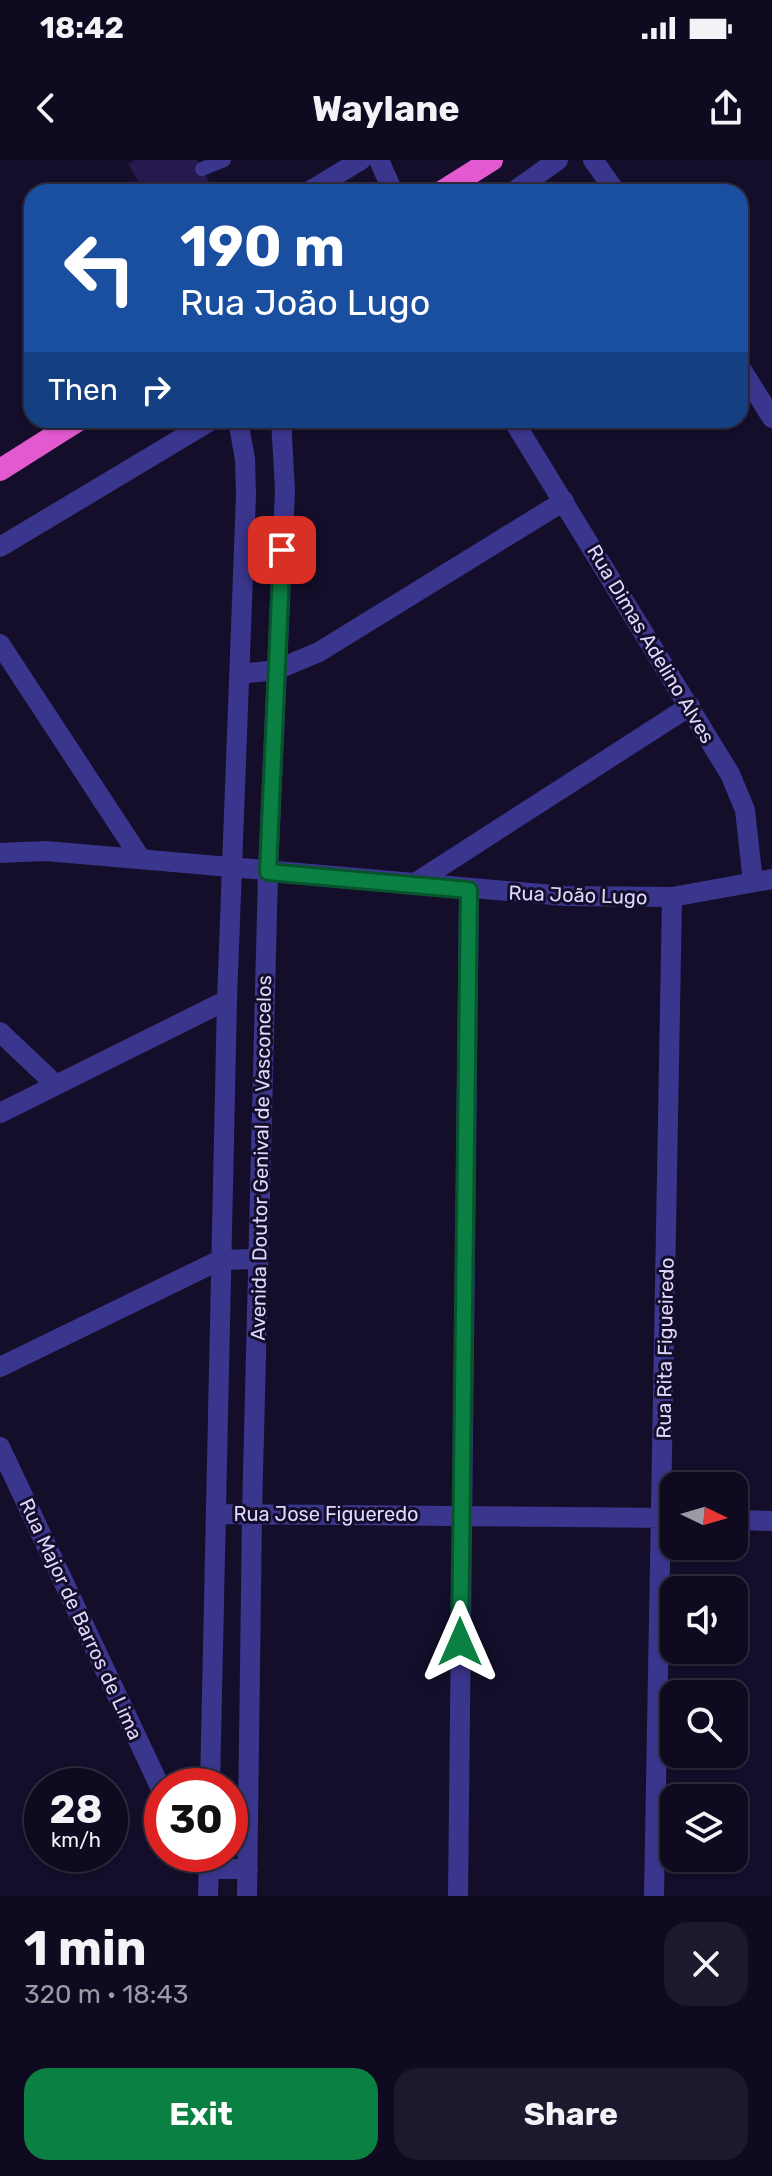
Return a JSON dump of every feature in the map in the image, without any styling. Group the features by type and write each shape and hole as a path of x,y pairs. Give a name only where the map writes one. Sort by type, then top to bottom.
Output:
{"highway":[{"path":"454,184 492,160"},
{"path":"0,470 63,428"}],"street":[{"path":"321,184 361,160"},
{"path":"379,160 390,184"},
{"path":"524,184 558,160"},
{"path":"593,160 610,184"},
{"path":"748,380 772,418"},
{"path":"0,547 199,428"},
{"name":"Avenida Doutor Genival de Vasconcelos","path":"211,1768 227,1000 246,495 245,459 239,428"},
{"name":"Avenida Doutor Genival de Vasconcelos","path":"248,1869 252,1514 268,872 285,490 281,428"},
{"name":"Rua Dimas Adelino Alves","path":"518,428 690,706 739,793 763,881"},
{"path":"240,674 276,670 319,652 564,501"},
{"path":"0,644 141,859"},
{"path":"412,885 690,706"},
{"name":"Rua João Lugo","path":"0,853 46,851 469,890 593,897 672,897 763,881"},
{"path":"458,1896 469,890"},
{"name":"Rua Rita Figueiredo","path":"668,1472 672,897"},
{"path":"0,1113 227,1000"},
{"path":"0,1032 56,1085"},
{"path":"0,1367 220,1260 259,1259"},
{"name":"Rua Major de Barros de Lima","path":"0,1447 151,1768"},
{"name":"Rua Jose Figueredo","path":"218,1514 660,1518"},
{"path":"748,1520 772,1521"},
{"name":"Rua Rita Figueiredo","path":"654,1896 666,1560"},
{"path":"208,1872 208,1896"},
{"name":"Avenida Doutor Genival de Vasconcelos","path":"247,1896 248,1872"}],"lane":[{"path":"202,169 224,160"}],"building":[{"path":"135,160 197,160 210,184 139,184 128,164"}],"route":[{"path":"282,550 268,872 469,890 460,1642"}]}
